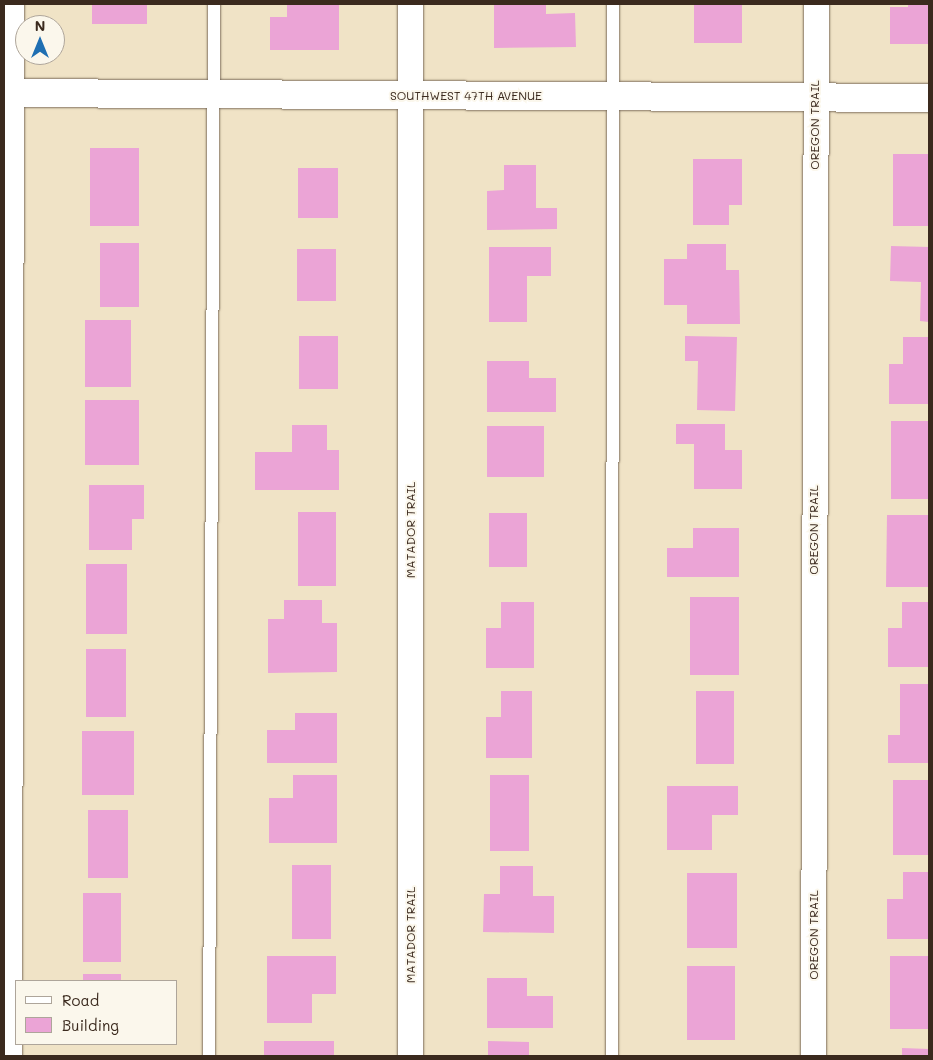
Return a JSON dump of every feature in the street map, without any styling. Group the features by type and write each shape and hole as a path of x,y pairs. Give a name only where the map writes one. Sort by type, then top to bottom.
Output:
{"street":[{"path":"9,1056 8,93 11,4"},
{"name":"MATADOR TRAIL","path":"410,4 412,95 410,1056"},
{"name":"OREGON TRAIL","path":"813,1056 816,4"},
{"name":"SOUTHWEST 47TH AVENUE","path":"8,93 929,98"}],"lane":[{"path":"209,1056 216,94 214,4"},
{"path":"612,1056 615,96 613,4"}],"building":[{"path":"92,4 147,4 147,24 92,24"},
{"path":"287,4 339,4 339,50 270,50 270,17 287,17"},
{"path":"494,4 546,4 546,14 575,13 576,47 494,48"},
{"path":"694,4 742,4 742,43 694,43"},
{"path":"908,4 929,4 929,44 890,44 890,7 908,7"},
{"path":"90,148 139,148 139,226 90,226"},
{"path":"893,154 929,154 929,226 893,226"},
{"path":"693,159 742,159 742,205 729,205 729,225 693,225"},
{"path":"504,165 536,165 536,208 557,208 557,229 487,230 487,191 504,190"},
{"path":"298,168 338,168 338,218 298,218"},
{"path":"100,243 139,243 139,307 100,307"},
{"path":"687,244 726,244 726,270 739,270 740,324 687,324 687,305 664,305 664,259 687,259"},
{"path":"891,246 929,247 929,322 920,321 921,282 890,281"},
{"path":"489,247 551,247 551,276 527,276 527,322 489,322"},
{"path":"297,249 336,249 336,301 297,301"},
{"path":"85,320 131,320 131,387 85,387"},
{"path":"299,336 338,336 338,389 299,389"},
{"path":"685,336 737,337 735,411 697,410 698,361 685,361"},
{"path":"903,337 929,337 929,404 889,404 889,364 903,364"},
{"path":"487,361 529,361 529,378 556,378 556,412 487,412"},
{"path":"85,400 139,400 139,465 85,465"},
{"path":"891,421 929,421 929,499 891,499"},
{"path":"676,424 725,424 725,450 742,450 742,489 694,489 694,444 676,444"},
{"path":"292,425 327,425 327,450 339,450 339,490 255,490 255,452 292,452"},
{"path":"487,426 544,426 544,477 487,477"},
{"path":"89,485 144,485 144,519 132,519 132,550 89,550"},
{"path":"298,512 336,512 336,586 298,586"},
{"path":"489,513 527,513 527,567 489,567"},
{"path":"887,515 929,515 928,587 886,587"},
{"path":"693,528 739,528 739,577 667,577 667,548 693,548"},
{"path":"86,564 127,564 127,634 86,634"},
{"path":"690,597 739,597 739,675 690,675"},
{"path":"284,600 322,600 322,623 337,623 337,672 268,673 268,619 284,619"},
{"path":"501,602 534,602 534,668 486,668 486,628 501,628"},
{"path":"902,602 929,602 929,667 888,667 888,628 902,628"},
{"path":"86,649 126,649 126,717 86,717"},
{"path":"900,684 929,684 929,763 888,763 888,735 900,735"},
{"path":"501,691 532,691 532,758 486,758 486,717 501,717"},
{"path":"696,691 734,691 734,764 696,764"},
{"path":"295,713 337,713 337,763 267,763 267,730 295,730"},
{"path":"82,731 134,731 134,795 82,795"},
{"path":"293,775 337,775 337,843 269,843 269,798 293,798"},
{"path":"490,775 529,775 529,851 490,851"},
{"path":"893,780 929,780 929,855 893,855"},
{"path":"667,786 738,786 738,815 712,815 712,850 667,850"},
{"path":"88,810 128,810 128,878 88,878"},
{"path":"292,865 331,865 331,939 292,939"},
{"path":"500,866 533,866 533,896 554,896 554,933 483,932 484,894 500,894"},
{"path":"903,872 929,872 929,939 887,939 887,899 903,899"},
{"path":"687,873 737,873 737,948 687,948"},
{"path":"83,893 121,893 121,962 83,962"},
{"path":"267,956 336,956 336,994 312,994 312,1023 267,1023"},
{"path":"890,956 928,956 928,1029 890,1029"},
{"path":"687,966 735,966 735,1040 687,1040"},
{"path":"83,974 121,974 121,980 83,980"},
{"path":"487,978 527,978 527,996 553,996 553,1028 487,1028"},
{"path":"264,1041 334,1041 334,1056 264,1056"},
{"path":"488,1041 529,1042 529,1056 488,1056"},
{"path":"902,1048 929,1049 929,1056 902,1056"}]}
